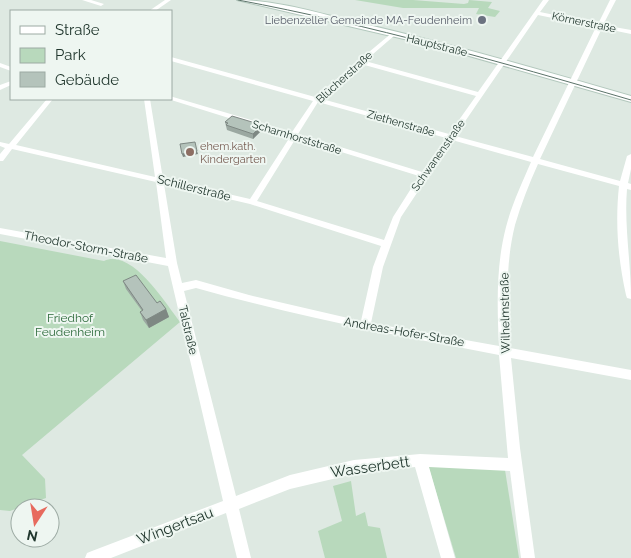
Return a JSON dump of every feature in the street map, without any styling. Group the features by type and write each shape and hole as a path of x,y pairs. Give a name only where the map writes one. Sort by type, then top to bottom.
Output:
{"street":[{"path":"85,0 101,4"},
{"path":"153,10 168,0"},
{"name":"Hauptstraße","path":"241,0 310,13 503,62 631,100"},
{"name":"Schwanenstraße","path":"365,326 378,267 397,217 450,137 546,0"},
{"name":"Wilhelmstraße","path":"528,558 514,465 505,350 503,279 508,238 518,201 535,161 571,82 613,0"},
{"name":"Körnerstraße","path":"537,12 631,32"},
{"name":"Blücherstraße","path":"252,202 317,99 393,34"},
{"name":"Ziethenstraße","path":"172,59 627,186"},
{"path":"360,62 480,94"},
{"name":"Scharnhorststraße","path":"172,98 424,175"},
{"path":"0,159 49,100"},
{"name":"Talstraße","path":"147,100 172,263 244,558"},
{"name":"Schillerstraße","path":"0,144 252,202 386,244"},
{"path":"631,156 622,231 631,295"},
{"name":"Theodor-Storm-Straße","path":"0,231 172,263"},
{"name":"Andreas-Hofer-Straße","path":"179,288 196,284 267,304 365,326 505,350 631,375"},
{"path":"420,460 448,558"},
{"name":"Wasserbett","path":"230,504 290,482 354,466 420,460 514,465"},
{"name":"Wingertsau","path":"92,558 230,504"}],"green space":[{"path":"355,0 413,0 464,4 468,3 469,0 492,2 488,8 500,11 495,17 476,14 479,8 403,8"},
{"name":"Friedhof Feudenheim","path":"0,241 104,261 115,259 126,263 147,280 180,322 22,455 45,479 46,498 10,498 10,511 0,510"},
{"path":"428,465 505,470 519,558 456,558"},
{"path":"351,481 356,516 365,512 368,526 380,528 387,558 325,558 318,531 342,521 333,486"}],"building":[{"path":"232,116 262,125 253,134 226,125 228,123 225,122"},
{"name":"ehem.kath. Kindergarten","path":"195,142 197,151 182,154 180,144"},
{"path":"136,275 157,303 160,301 166,309 146,320 140,312 143,310 123,281"}],"tram line":[{"path":"238,0 387,33 485,58 631,100"}],"place":[{"name":"Liebenzeller Gemeinde MA-Feudenheim","path":"482,20"},
{"name":"ehem.kath. Kindergarten","path":"190,152"}]}
